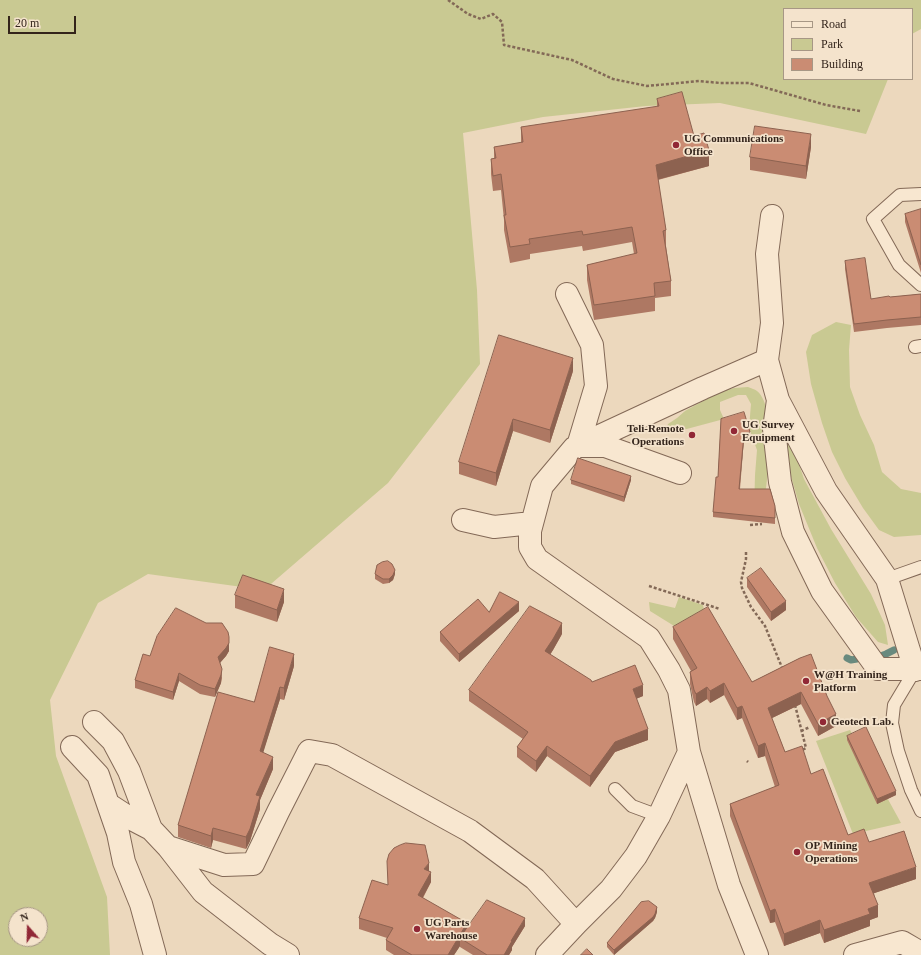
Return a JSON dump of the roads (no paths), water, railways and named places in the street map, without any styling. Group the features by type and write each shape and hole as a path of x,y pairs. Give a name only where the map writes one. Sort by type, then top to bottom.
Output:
{"street":[{"path":"772,216 767,254 772,323 767,360 778,400 826,491 887,578 918,670 878,669 822,591 793,532 780,482 774,429 778,400"},
{"path":"568,294 592,345 596,386 578,446"},
{"path":"757,955 729,885 689,752 679,690 669,670 649,638 537,559 530,547 530,531 542,486 574,448 767,360"},
{"path":"578,446 606,446 680,473"},
{"path":"464,520 494,527 532,523"},
{"path":"94,722 113,741 130,771 151,829"},
{"path":"72,747 98,775 118,834 124,862 141,904 155,955"},
{"path":"168,847 224,865 253,864 309,751 332,755 470,831 535,879 576,924"},
{"path":"547,955 611,890 636,856 659,816 689,752"},
{"path":"119,841 137,790"},
{"path":"108,804 151,829 168,847 204,892 270,944 288,955"},
{"path":"119,841 132,830 151,829"},
{"path":"855,955 902,942 921,953"}],"lane":[{"path":"921,194 900,195 873,219 899,265 921,285"},
{"path":"887,578 921,567"},
{"path":"918,670 894,705 892,723 898,751 911,790 921,811"},
{"path":"615,789 632,806 659,816"}],"waterway":[{"path":"883,655 894,650"},
{"path":"847,658 851,660 857,659"}],"place":[{"name":"UG Communications Office","path":"676,145"},
{"name":"UG Survey Equipment","path":"734,431"},
{"name":"Teli-Remote Operations","path":"692,435"},
{"name":"W@H Training Platform","path":"806,681"},
{"name":"Geotech Lab.","path":"823,722"},
{"name":"OP Mining Operations","path":"797,852"},
{"name":"UG Parts Warehouse","path":"417,929"}]}
